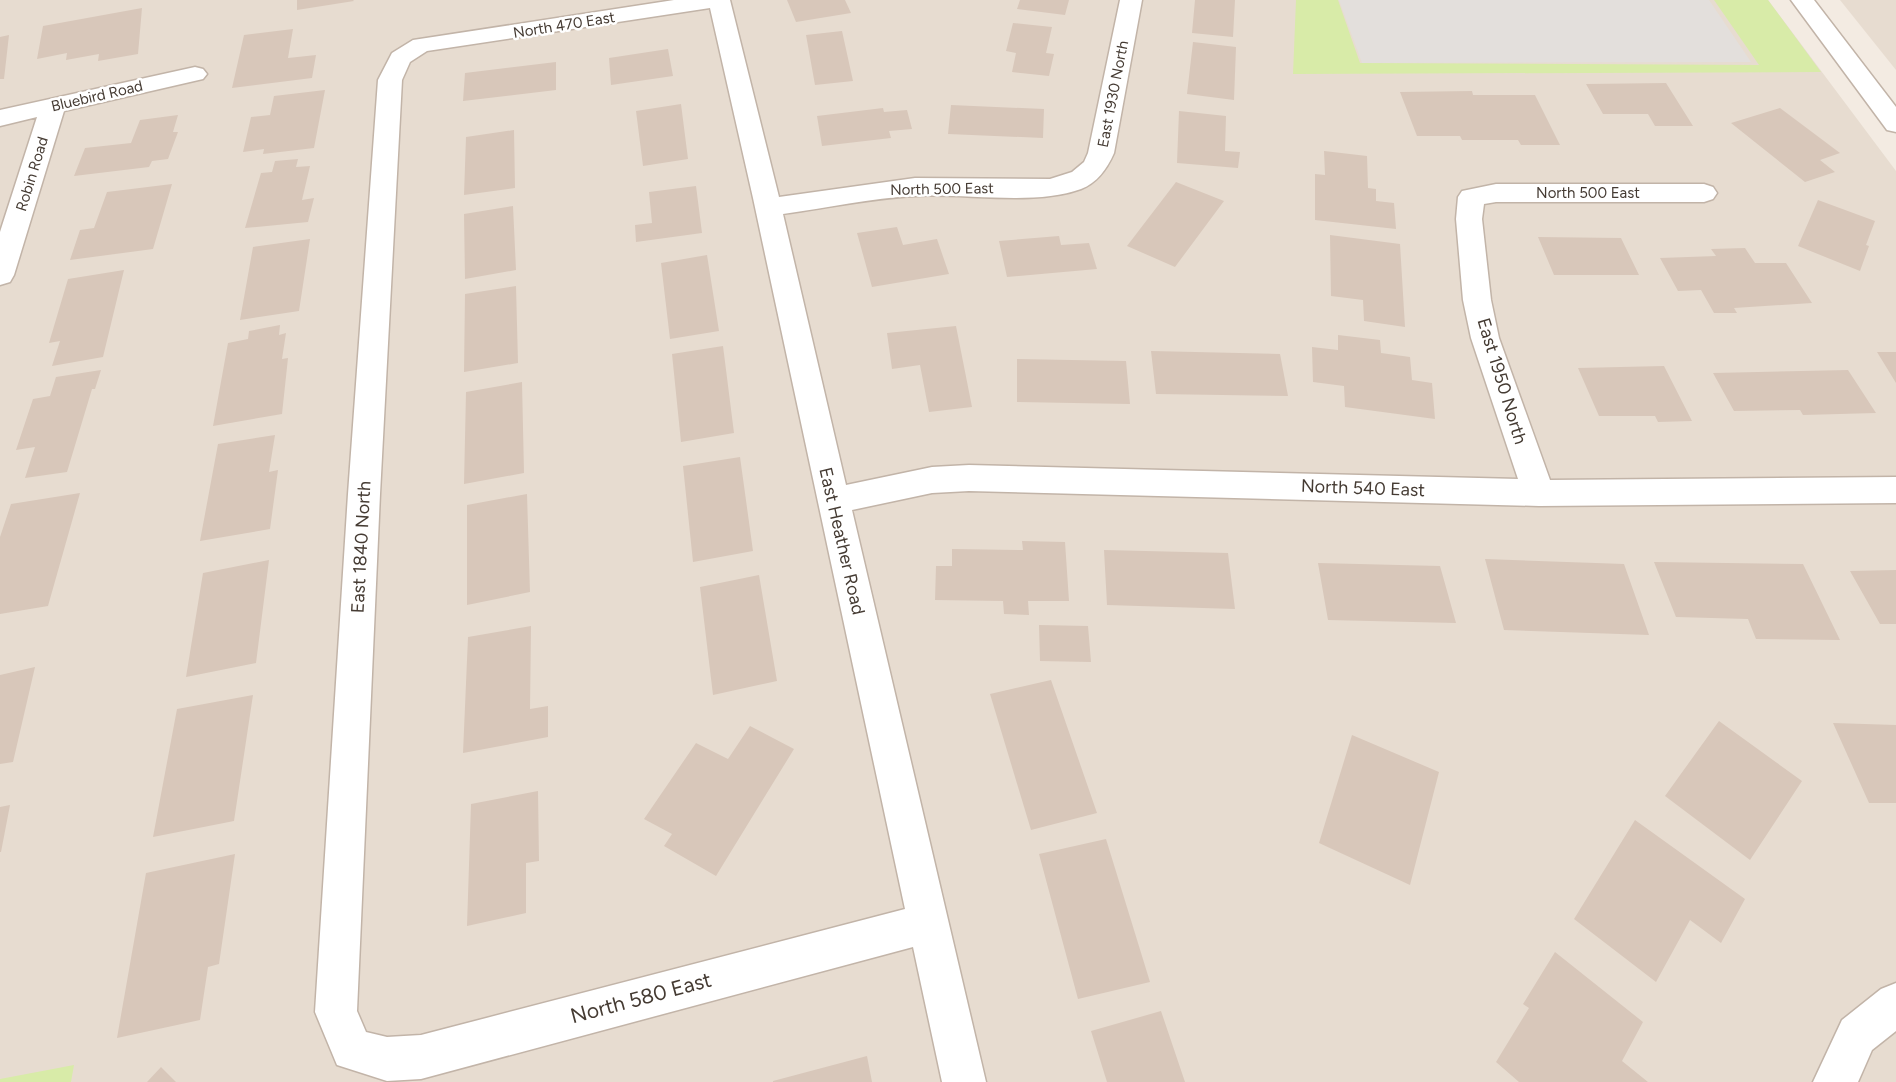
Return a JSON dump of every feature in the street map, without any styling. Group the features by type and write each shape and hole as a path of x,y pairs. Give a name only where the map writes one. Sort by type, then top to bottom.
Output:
{"street":[{"name":"North 470 East","path":"412,48 435,42 489,36 718,0"},
{"name":"East Heather Road","path":"718,0 768,207 964,1082"},
{"name":"East 1930 North","path":"1080,180 1095,168 1101,153 1131,0"},
{"path":"1802,0 1896,124"},
{"name":"East 1840 North","path":"352,1050 336,1012 370,386 390,80 400,58 412,48"},
{"name":"Bluebird Road","path":"0,118 195,74"},
{"name":"Robin Road","path":"0,276 53,106"},
{"name":"North 500 East","path":"768,207 915,187 1050,188 1080,180"},
{"name":"North 500 East","path":"1471,197 1496,193 1704,193"},
{"name":"East 1950 North","path":"1471,197 1469,219 1478,300 1485,338 1539,493"},
{"name":"North 540 East","path":"833,501 932,480 969,478 1539,493 1896,490"},
{"name":"North 580 East","path":"352,1050 387,1059 421,1057 928,923"},
{"path":"1835,1082 1857,1035 1896,1004"}],"shaded area":[{"path":"0,0 1768,0 1896,171 1896,1082 0,1082"},
{"path":"1339,0 1709,0 1751,62 1362,63"},
{"path":"1840,0 1896,0 1896,70"}],"green space":[{"path":"1296,0 1338,0 1360,63 1759,65 1714,0 1768,0 1821,72 1293,74"},
{"path":"74,1065 71,1082 0,1082 0,1079"}],"building":[{"path":"297,0 353,0 354,1 297,10"},
{"path":"787,0 845,0 851,13 796,22"},
{"path":"1020,0 1069,0 1065,15 1017,9"},
{"path":"1195,0 1235,0 1233,37 1192,33"},
{"path":"142,8 138,54 98,61 99,54 66,60 67,53 37,59 43,26"},
{"path":"1013,23 1052,27 1046,53 1054,54 1049,76 1012,72 1016,53 1006,51"},
{"path":"293,29 288,58 316,55 312,78 232,88 244,35"},
{"path":"842,31 853,81 815,85 806,35"},
{"path":"9,35 4,79 0,79 0,37"},
{"path":"1193,42 1236,47 1234,100 1187,94"},
{"path":"668,49 673,76 611,85 609,58"},
{"path":"556,62 556,90 463,101 465,73"},
{"path":"1666,83 1693,126 1655,126 1648,114 1603,114 1586,84"},
{"path":"325,90 314,148 263,154 264,149 243,152 251,117 270,115 274,96"},
{"path":"1472,91 1473,95 1535,95 1560,145 1521,145 1518,140 1462,140 1460,136 1417,136 1400,92"},
{"path":"681,104 688,159 643,166 636,111"},
{"path":"951,105 1044,109 1043,138 948,134"},
{"path":"883,108 884,112 907,110 912,129 889,131 891,138 822,146 817,116"},
{"path":"1780,108 1840,153 1820,160 1835,172 1805,182 1731,123"},
{"path":"1179,111 1226,116 1225,151 1240,152 1238,168 1177,163"},
{"path":"178,115 173,132 178,132 168,159 152,161 149,167 74,176 85,148 131,143 140,120"},
{"path":"514,130 515,188 464,195 466,137"},
{"path":"1324,151 1367,156 1368,188 1376,189 1376,201 1394,203 1396,229 1315,220 1315,174 1325,175"},
{"path":"298,159 296,167 310,166 302,200 314,198 308,222 245,228 261,173 272,172 275,161"},
{"path":"1176,182 1224,201 1175,267 1127,246"},
{"path":"172,184 153,249 70,260 80,230 94,228 107,192"},
{"path":"696,186 702,233 636,242 635,225 652,223 649,192"},
{"path":"1818,200 1875,221 1860,271 1798,246"},
{"path":"513,206 516,270 465,279 464,214"},
{"path":"897,227 903,245 937,239 949,274 872,287 857,233"},
{"path":"1330,235 1400,244 1405,327 1364,321 1363,300 1331,296"},
{"path":"1059,236 1061,245 1089,243 1097,269 1007,277 999,241"},
{"path":"1538,237 1621,238 1639,275 1554,275"},
{"path":"310,239 299,311 240,320 253,247"},
{"path":"1745,248 1755,263 1786,263 1812,303 1734,308 1737,313 1714,313 1701,290 1678,291 1660,258 1716,256 1711,249"},
{"path":"707,255 719,331 670,339 661,263"},
{"path":"124,270 103,357 52,366 60,341 49,343 68,279"},
{"path":"516,286 518,363 464,372 465,294"},
{"path":"280,325 279,335 286,333 282,359 288,358 282,414 213,426 228,343 248,339 249,331"},
{"path":"956,326 972,407 929,412 920,365 892,369 887,333"},
{"path":"1338,335 1380,340 1381,353 1410,357 1412,380 1432,383 1435,419 1345,407 1344,386 1313,382 1312,347 1338,350"},
{"path":"723,346 734,433 681,442 672,354"},
{"path":"1151,351 1280,354 1288,396 1156,394"},
{"path":"1877,352 1896,352 1896,383"},
{"path":"1017,359 1126,361 1130,404 1017,402"},
{"path":"1664,366 1692,421 1658,422 1655,416 1599,416 1578,368"},
{"path":"101,370 95,389 92,389 67,472 25,478 35,447 16,450 33,399 50,396 56,377"},
{"path":"1848,370 1876,413 1803,415 1800,410 1734,411 1713,373"},
{"path":"522,382 524,473 464,484 466,392"},
{"path":"275,435 269,472 278,470 270,529 200,541 218,444"},
{"path":"740,457 753,551 693,562 683,466"},
{"path":"80,493 48,606 0,614 0,537 11,504"},
{"path":"527,494 530,592 467,605 467,505"},
{"path":"1022,541 1065,542 1069,601 1028,601 1029,615 1004,614 1003,601 935,600 936,566 952,566 952,549 1023,550"},
{"path":"1104,550 1228,553 1235,609 1107,605"},
{"path":"1485,559 1624,564 1649,635 1504,630"},
{"path":"269,560 256,663 186,677 203,573"},
{"path":"1654,562 1803,564 1840,640 1756,639 1748,619 1676,617"},
{"path":"1318,563 1440,566 1456,623 1328,620"},
{"path":"1896,570 1896,624 1880,624 1850,571"},
{"path":"759,575 777,681 713,695 700,587"},
{"path":"1039,625 1088,626 1091,662 1040,661"},
{"path":"531,626 530,709 548,706 548,737 463,753 468,637"},
{"path":"35,667 13,762 0,764 0,675"},
{"path":"1051,680 1097,813 1031,830 990,694"},
{"path":"253,695 234,821 153,837 177,709"},
{"path":"1719,721 1802,781 1750,860 1665,796"},
{"path":"1833,723 1896,725 1896,803 1869,803"},
{"path":"750,726 794,749 716,876 664,846 672,834 644,819 696,743 728,759"},
{"path":"1352,735 1439,772 1410,885 1319,843"},
{"path":"538,791 539,861 526,863 526,913 467,926 471,804"},
{"path":"10,805 1,852 0,852 0,807"},
{"path":"1635,820 1745,899 1721,943 1690,920 1656,982 1574,919"},
{"path":"1106,839 1150,982 1078,999 1039,854"},
{"path":"235,854 219,964 208,967 200,1020 117,1038 146,873"},
{"path":"1555,952 1643,1022 1622,1061 1648,1082 1519,1082 1496,1062 1529,1008 1523,1004"},
{"path":"1161,1011 1185,1082 1107,1082 1091,1031"},
{"path":"867,1056 872,1082 773,1082 773,1081"},
{"path":"161,1067 176,1082 147,1082"}]}
